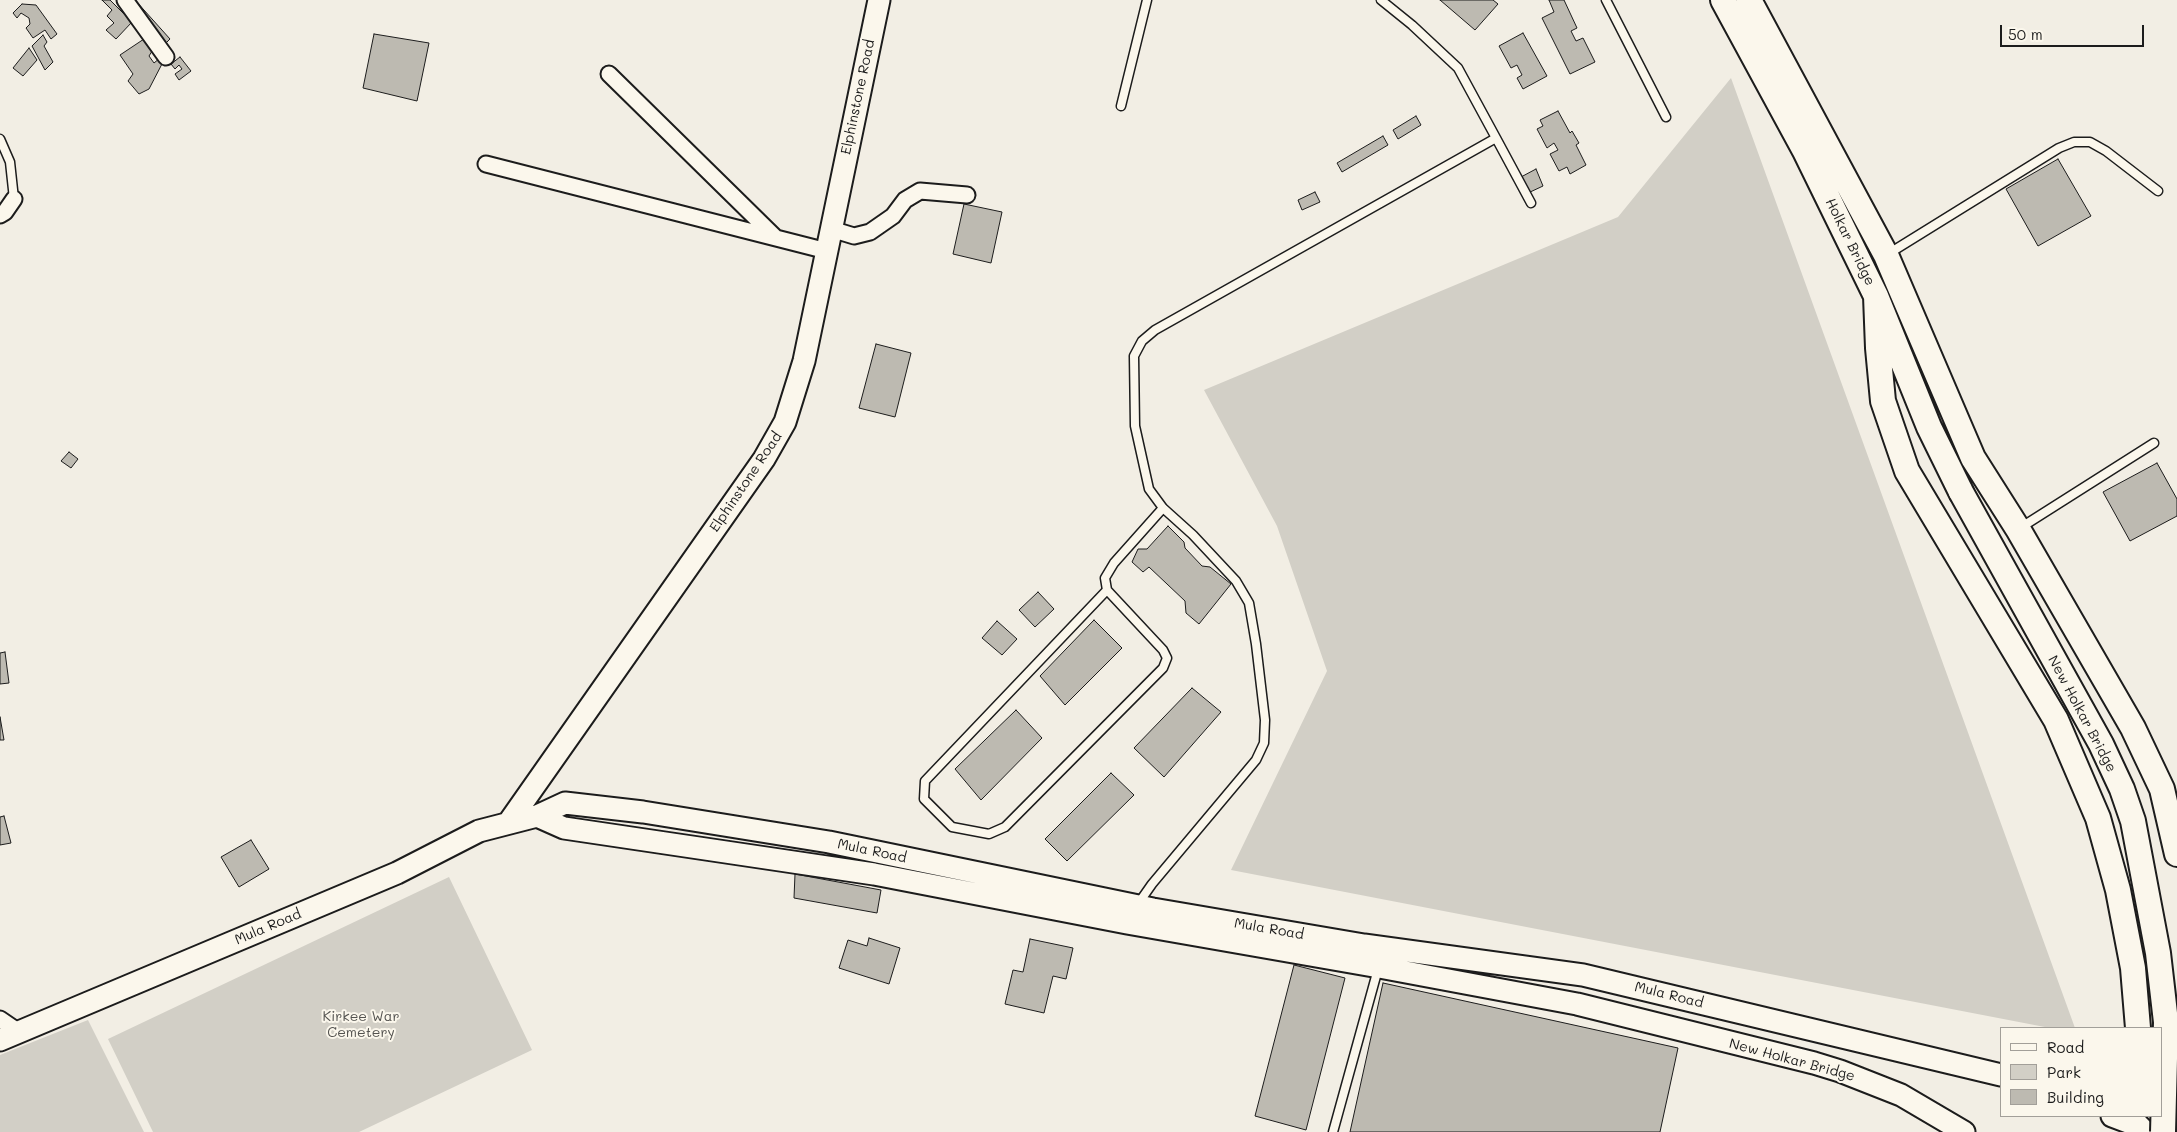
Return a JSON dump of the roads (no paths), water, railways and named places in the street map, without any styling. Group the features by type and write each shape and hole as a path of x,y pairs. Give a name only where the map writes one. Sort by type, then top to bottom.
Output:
{"main road":[{"name":"Elphinstone Road","path":"509,822 764,459 785,422 804,361 878,0"},
{"name":"Holkar Bridge","path":"1723,0 1806,151 1876,296 1929,427 1961,492"},
{"path":"1749,0 1886,255 1973,458 2018,529 2134,728 2162,789 2177,812"},
{"path":"1876,296 1883,401 1907,471 2056,720 2098,818 2118,890 2133,968 2138,1027"},
{"name":"New Holkar Bridge","path":"1961,492 2102,744 2122,789 2133,821 2156,945 2166,1022 2163,1132"},
{"path":"2162,789 2177,854"},
{"name":"Mula Road","path":"0,1040 397,873 480,831 537,816 565,803 644,812 781,835 928,863 1132,914"},
{"name":"Mula Road","path":"537,816 564,828 1132,914 1381,957 1531,995"},
{"path":"777,859 781,835"},
{"path":"922,883 928,863"},
{"name":"Mula Road","path":"1381,957 1537,969 1583,975 2000,1075"},
{"path":"1531,995 1537,969"},
{"name":"New Holkar Bridge","path":"1531,995 1640,1020 1840,1071 1901,1095 1964,1132"},
{"path":"2162,1066 2177,1069"},
{"path":"2115,1117 2136,1124"}],"street":[{"path":"125,0 166,57"},
{"path":"609,74 777,239"},
{"path":"486,164 827,252"},
{"path":"831,229 854,236 870,232 893,216 905,200 920,191 967,194"},
{"path":"0,215 5,212 14,199"},
{"path":"0,1019 19,1032"}],"lane":[{"path":"1121,106 1147,0"},
{"path":"1381,0 1412,25 1458,68 1530,203"},
{"path":"1606,0 1666,117"},
{"path":"1132,914 1152,884 1256,760 1264,743 1265,720 1256,644 1248,603 1236,581 1193,535 1164,508 1150,489 1135,426 1134,356 1142,341 1163,325 1496,138"},
{"path":"0,139 10,162 14,199"},
{"path":"1886,255 2058,148 2074,142 2090,142 2106,151 2158,191"},
{"path":"2018,529 2154,443"},
{"path":"1107,590 925,782 924,799 952,827 989,834 1005,827 1163,668 1167,658 1163,650 1107,590 1105,578 1114,563 1164,508"},
{"path":"1333,1132 1381,957"}],"park label":[{"name":"Kirkee War Cemetery","path":"361,1026"}]}
